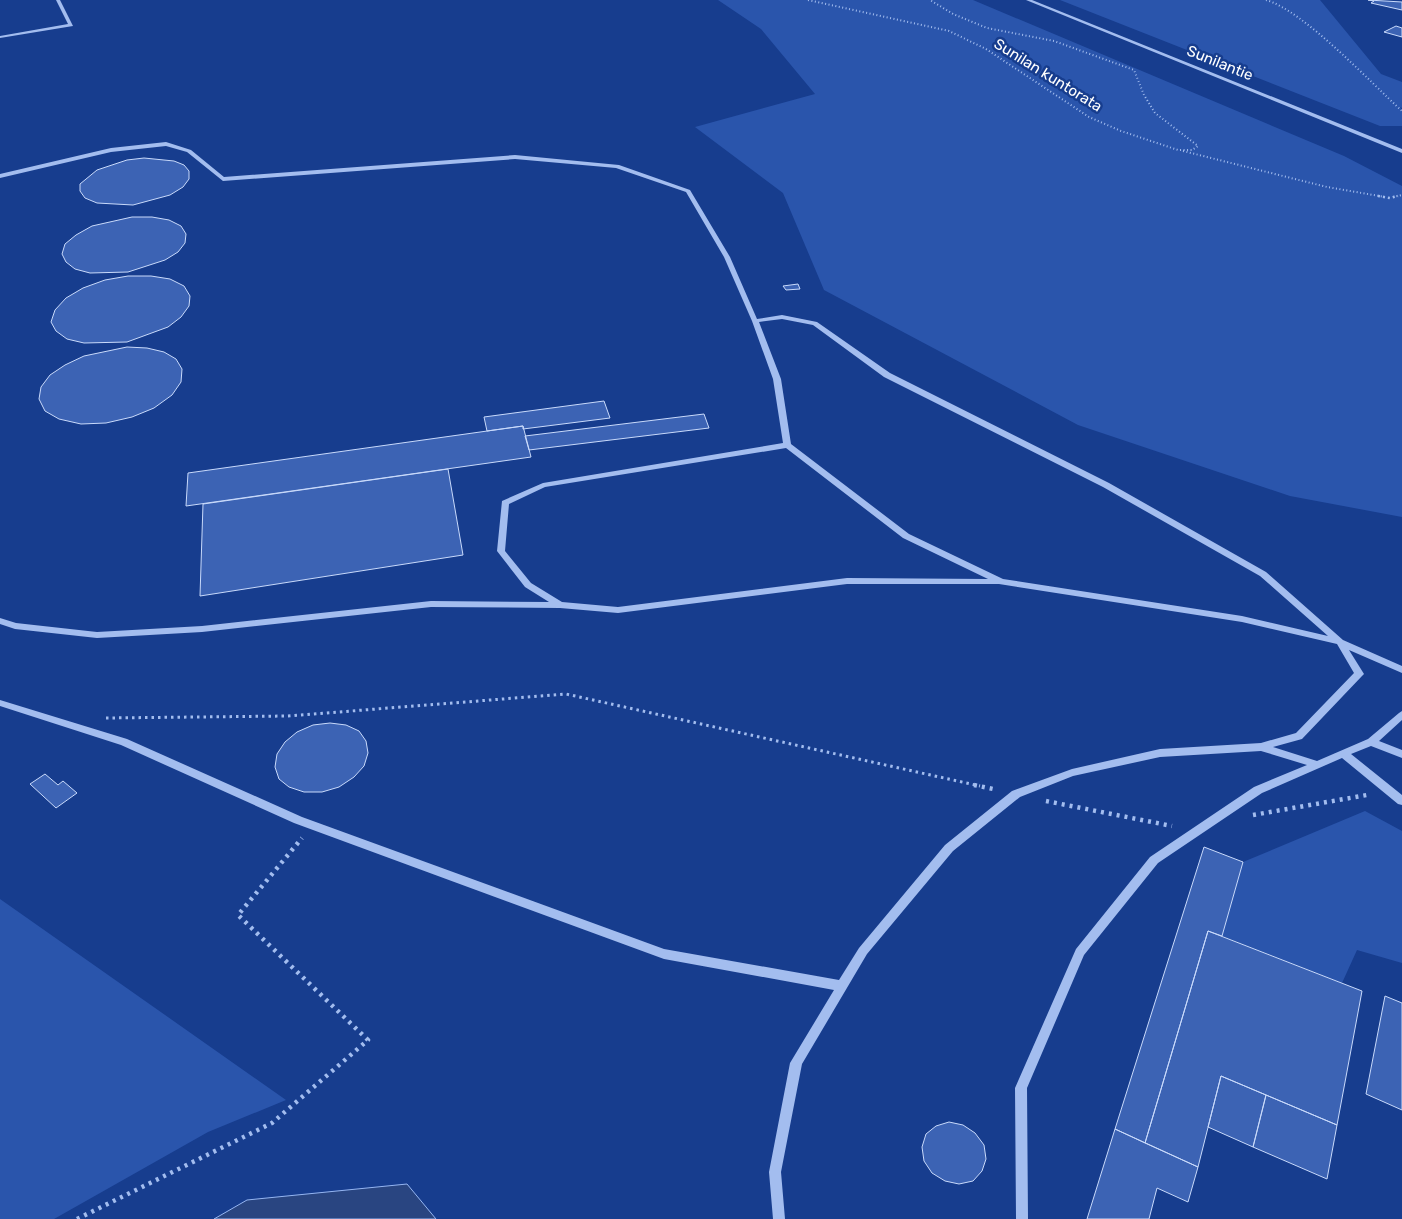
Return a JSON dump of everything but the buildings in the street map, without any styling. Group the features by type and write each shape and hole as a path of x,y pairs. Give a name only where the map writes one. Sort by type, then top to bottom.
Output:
{"street":[{"name":"Sunilantie","path":"1028,0 1402,151"}],"lane":[{"path":"0,37 71,25 58,0"},
{"path":"0,176 111,150 166,144 189,151 223,179 515,157 617,166 688,191 727,257 755,321 777,379 787,446 906,536 1001,582"},
{"path":"755,321 782,318 815,323 887,375 1106,484 1263,574 1340,642 1359,674 1299,736 1261,747 1160,753 1072,773 1016,794 949,848 863,952 796,1063 776,1172 779,1219"},
{"path":"560,605 528,585 501,551 505,503 543,485 787,446"},
{"path":"0,621 15,626 97,635 202,630 431,604 560,605 618,610 847,581 1001,582 1242,619 1340,642 1402,670"},
{"path":"0,703 124,742 312,826 664,954 842,986"},
{"path":"1022,1219 1021,1088 1080,952 1154,860 1258,790 1371,742 1402,715"},
{"path":"1371,742 1402,754"},
{"path":"1261,747 1318,765"},
{"path":"1344,754 1402,801"}],"path":[{"name":"Sunilan kuntorata","path":"808,0 880,14 965,36 1089,117 1178,150 1192,150 1198,146 1156,112 1146,101 1134,70 1054,41 986,28 953,14 930,0"},
{"path":"1266,0 1280,4"},
{"path":"1277,0 1308,24 1402,111"},
{"path":"1178,150 1327,188 1390,198 1402,195"},
{"path":"99,718 288,716 566,694 1016,794 1168,826 1178,825"},
{"path":"1251,816 1388,791"},
{"path":"77,1219 272,1123 368,1040 238,915 312,826"}],"shaded area":[{"path":"718,0 973,0 1344,156 1402,186 1402,517 1290,496 1078,425 824,290 783,193 695,127 815,94 761,29"},
{"path":"1060,0 1320,0 1381,74 1402,82 1402,108 1400,107 1402,111 1402,126 1380,126"},
{"path":"1365,811 1402,831 1402,963 1357,950 1342,983 1222,936 1243,862"},
{"path":"0,899 286,1100 208,1132 54,1219 0,1219"},
{"path":"407,1184 436,1219 214,1219 247,1200"}]}
